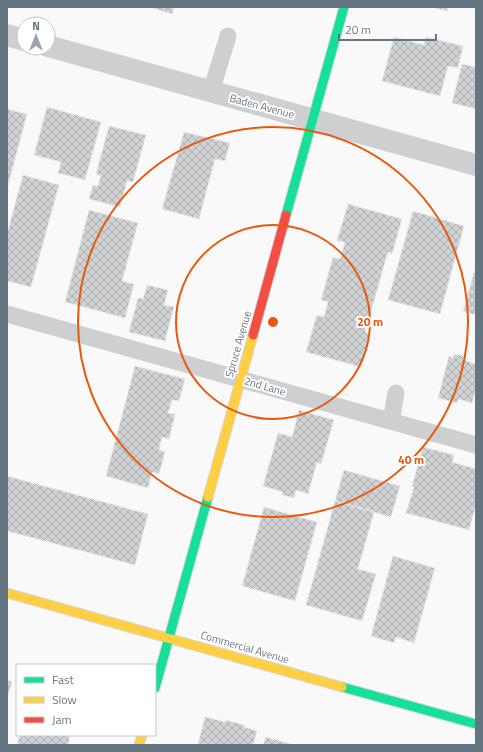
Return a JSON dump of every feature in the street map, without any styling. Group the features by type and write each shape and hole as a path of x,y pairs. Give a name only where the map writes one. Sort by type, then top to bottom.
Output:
{"main road":[{"name":"Spruce Avenue","path":"156,684 344,7"},
{"name":"Commercial Avenue","path":"7,593 476,724"}],"street":[{"name":"Baden Avenue","path":"56,48 476,165"}],"lane":[{"path":"211,92 228,36"},
{"name":"2nd Lane","path":"7,314 476,445"},
{"path":"392,421 396,393"}],"building":[{"path":"149,7 174,7 172,14"},
{"path":"431,7 448,7 447,11"},
{"path":"394,37 424,45 426,37 463,46 458,68 448,66 440,96 382,81"},
{"path":"462,64 476,67 476,109 452,103"},
{"path":"47,107 101,122 85,180 58,173 61,162 34,155"},
{"path":"7,109 27,114 7,189"},
{"path":"109,126 146,135 133,182 127,181 120,207 89,199 93,185 98,186 101,176 96,174"},
{"path":"184,132 230,143 225,161 215,159 199,219 162,209"},
{"path":"23,175 59,185 31,287 7,281 7,234"},
{"path":"348,204 402,219 392,254 388,252 365,332 370,334 361,367 306,352 317,315 324,317 328,302 321,300 333,257 340,259 345,242 337,241"},
{"path":"89,210 138,223 122,281 134,284 125,318 65,302"},
{"path":"413,211 464,226 440,314 388,300"},
{"path":"476,266 476,315 463,311"},
{"path":"147,285 168,290 164,305 174,307 165,341 129,332 138,298 143,299"},
{"path":"454,354 464,356 463,360 476,364 476,389 472,403 458,399 457,403 438,398 449,356 453,358"},
{"path":"135,366 185,379 179,401 172,400 168,413 175,414 169,439 162,437 159,450 165,452 159,474 152,472 148,488 106,476"},
{"path":"299,410 334,420 321,464 317,462 308,494 296,490 294,498 282,495 283,492 263,486 278,433 292,437"},
{"path":"423,447 454,455 452,462 476,469 476,504 469,530 406,513 414,487 412,486"},
{"path":"344,470 400,486 391,517 335,501"},
{"path":"7,476 148,514 135,565 7,531"},
{"path":"335,501 374,512 358,569 376,574 362,621 306,605"},
{"path":"264,507 317,522 295,601 242,586"},
{"path":"393,556 435,568 414,643 396,637 394,643 371,636"},
{"path":"7,680 12,682 7,699"},
{"path":"205,717 226,722 226,720 244,725 244,727 257,731 253,745 198,744"},
{"path":"20,736 70,736 68,745 17,745"},
{"path":"266,737 294,745 263,745"}],"traffic: fast":[{"path":"286,215 344,7"},
{"path":"156,684 208,497"},
{"path":"342,687 476,724"}],"traffic: slow":[{"path":"208,497 253,335"},
{"path":"7,593 342,687"},
{"path":"139,745 142,736"}],"traffic: jam":[{"path":"253,335 286,215"}]}
